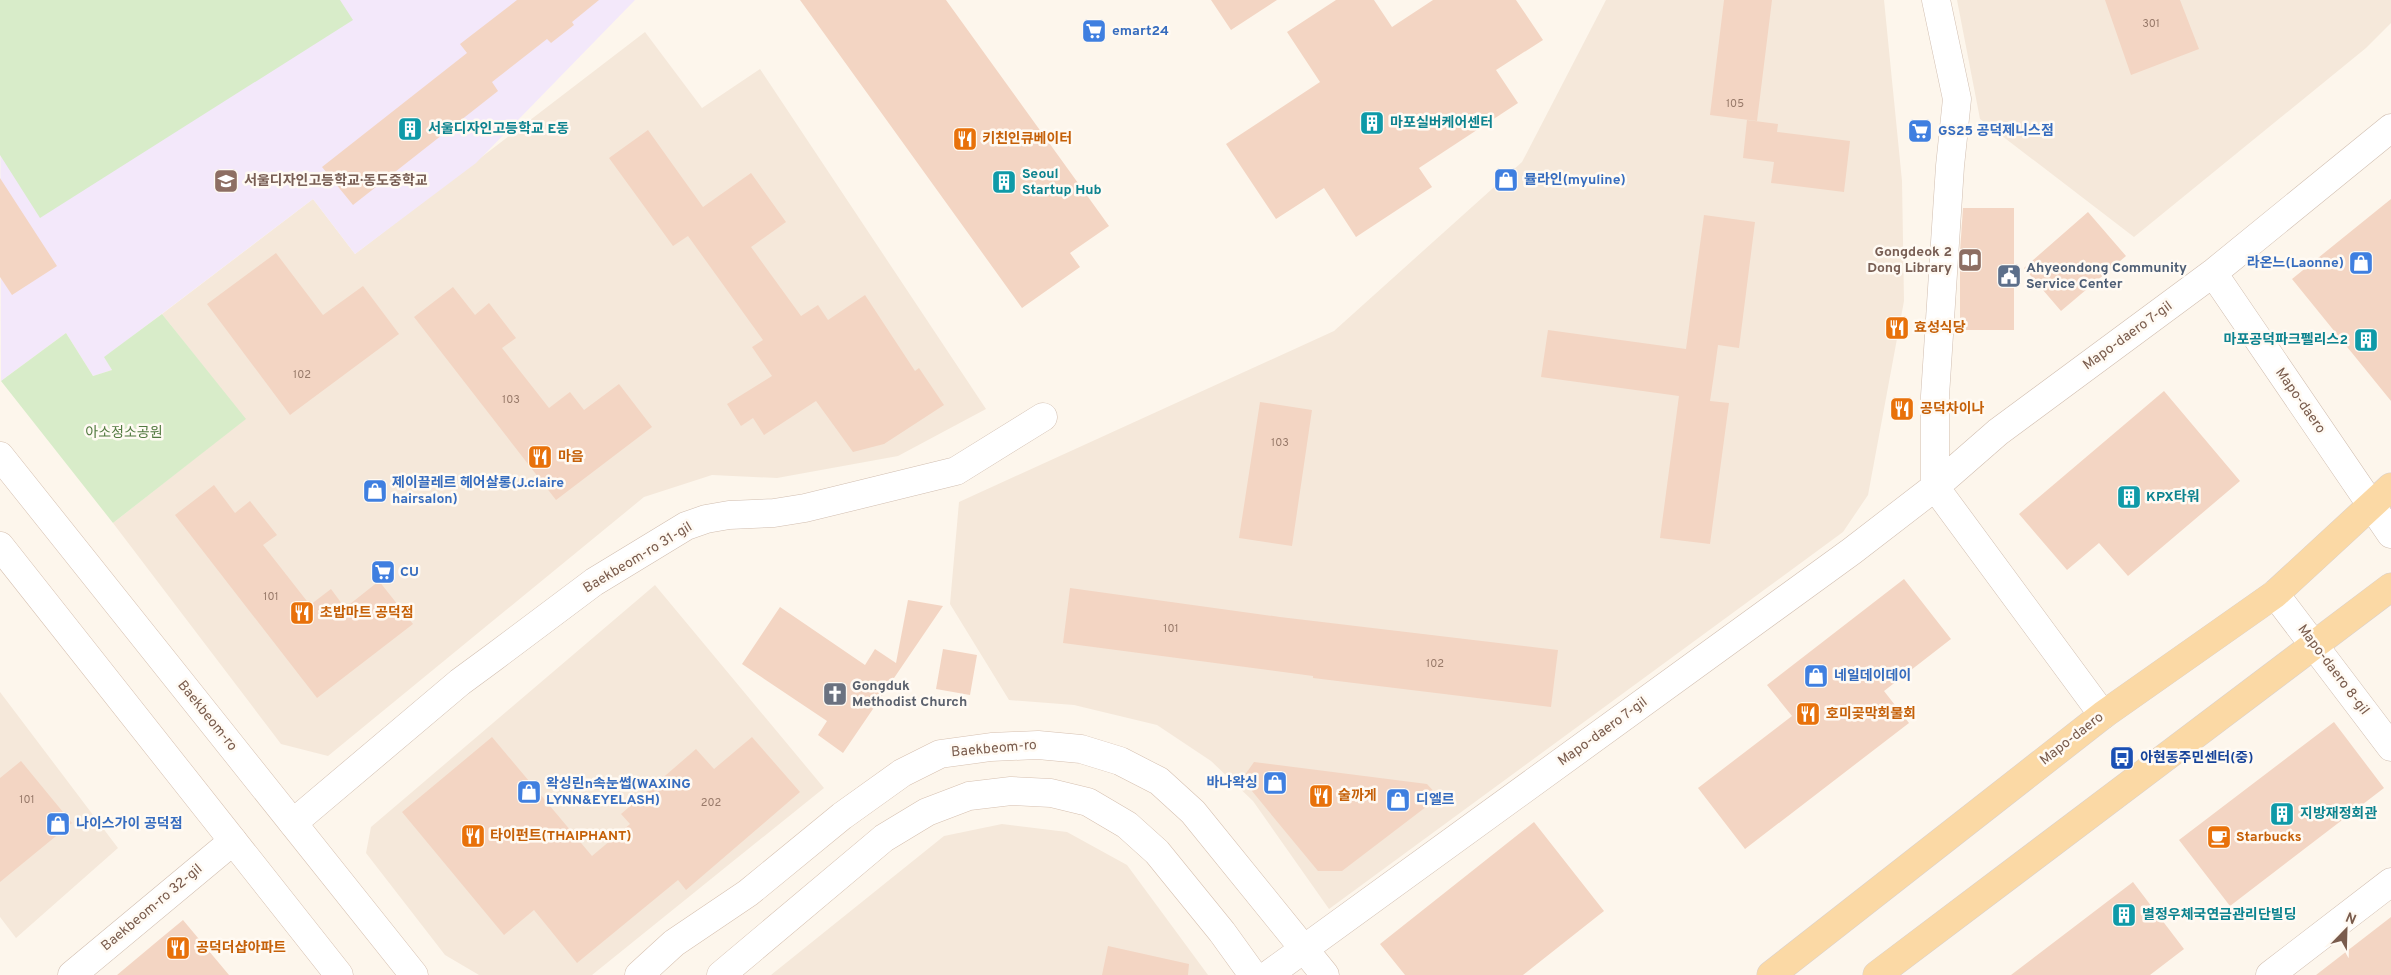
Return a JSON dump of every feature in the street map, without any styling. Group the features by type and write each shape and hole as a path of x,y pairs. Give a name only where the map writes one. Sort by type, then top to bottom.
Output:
{"main road":[{"name":"Mapo-daero","path":"1771,975 2103,715 2275,594 2381,495"},
{"path":"1880,974 2391,587"}],"street":[{"path":"1936,0 1957,99 1950,166 1935,396 1935,487 2103,715"},
{"name":"Mapo-daero 7-gil","path":"1268,975 1852,551 1935,487 1998,432 2213,274 2391,128"},
{"name":"Mapo-daero","path":"2213,274 2381,495 2391,534"},
{"name":"Baekbeom-ro 31-gil","path":"293,823 494,656 594,582 686,526 706,519 728,515 774,513 805,508 956,471 1043,417"},
{"name":"Baekbeom-ro","path":"0,456 414,975"},
{"path":"0,546 339,975"},
{"name":"Mapo-daero 8-gil","path":"2275,594 2391,747"},
{"name":"Baekbeom-ro","path":"639,975 674,943 748,893 842,816 902,773 940,754 991,747 1038,745 1081,749 1120,761 1159,781 1193,812 1325,975"},
{"path":"721,975 884,838 927,812 969,796 1011,791 1051,793 1088,802 1127,825 1157,852 1222,932 1253,975"},
{"name":"Baekbeom-ro 32-gil","path":"72,975 233,841"},
{"path":"2270,975 2391,882"}],"shaded area":[{"name":"서울디자인고등학교·동도중학교","path":"0,0 635,0 476,163 355,254 313,199 105,357 112,370 93,376 66,333 1,381"},
{"path":"1606,0 1884,0 1902,181 1904,301 1868,495 1843,532 1329,909 1253,801 1211,761 1157,725 1074,705 1009,700 950,604 959,502 1334,331 1522,162"},
{"path":"1957,0 2391,0 2391,23 2366,48 2134,237 1980,119"},
{"path":"645,32 702,108 760,69 986,409 898,456 777,478 712,475 644,497 328,756 281,744 113,523 245,419 162,314 313,199 355,254"},
{"path":"655,585 824,788 592,975 479,975 445,955 366,853 371,827"},
{"path":"0,692 118,848 16,938 0,917"},
{"path":"1002,824 1067,832 1127,865 1208,975 771,975 944,836"}],"green space":[{"path":"0,0 340,0 353,20 40,218 0,155"},
{"name":"아소정소공원","path":"162,314 246,419 113,523 1,381 66,333 93,376 112,370 104,357"}],"building":[{"name":"서울디자인고등학교 E동","path":"517,0 599,0 572,22 574,25 551,43 547,39 492,82 498,91 353,205 322,167 467,53 460,44"},
{"name":"Seoul Startup Hub","path":"800,0 946,0 1109,226 1070,253 1080,267 1022,308"},
{"path":"1211,0 1277,0 1231,30"},
{"name":"마포실버케어센터","path":"1336,0 1374,0 1392,27 1433,0 1516,0 1543,40 1496,70 1518,103 1419,168 1432,187 1356,237 1324,188 1276,219 1226,144 1320,82 1287,32"},
{"path":"1724,0 1772,0 1757,121 1710,115"},
{"path":"2105,0 2180,0 2199,49 2131,75"},
{"path":"1747,120 1778,124 1777,132 1850,141 1844,192 1771,183 1774,162 1743,158"},
{"path":"648,130 703,207 751,173 786,222 751,247 801,316 818,305 828,320 865,295 915,371 919,368 944,405 884,444 853,452 816,401 764,435 753,418 741,426 727,404 772,376 752,347 763,340 688,236 673,246 609,158"},
{"path":"0,178 57,266 12,295 0,277"},
{"name":"마포공덕파크펠리스2","path":"2391,199 2391,401 2292,279"},
{"path":"1963,208 2014,208 2014,330 1960,330 1960,252"},
{"path":"2088,212 2126,256 2061,311 2024,268"},
{"path":"1704,215 1755,222 1739,348 1718,345 1710,401 1729,403 1710,544 1660,538 1679,396 1541,377 1548,330 1686,349"},
{"path":"276,253 323,315 363,286 399,334 290,415 207,304"},
{"path":"453,287 475,315 489,303 516,338 502,348 549,408 570,392 584,410 619,384 652,427 556,500 414,317"},
{"name":"KPX타워","path":"2164,391 2240,481 2128,576 2099,543 2067,570 2019,514"},
{"path":"1260,402 1312,410 1292,546 1239,538"},
{"path":"214,485 235,513 250,501 277,535 263,545 310,605 331,589 345,608 379,581 413,624 317,698 175,515"},
{"path":"1904,579 1951,639 1884,691 1909,723 1745,849 1698,788 1792,716 1767,685"},
{"path":"1070,588 1280,617 1558,650 1551,707 1313,678 1313,676 1063,643"},
{"name":"Gongduk Methodist Church","path":"908,600 943,606 843,753 818,735 827,721 742,664 780,607 865,665 875,649 896,663"},
{"path":"943,649 977,655 970,695 936,689"},
{"name":"지방재정회관","path":"2334,722 2384,788 2230,906 2179,840"},
{"path":"492,737 592,856 630,824 621,814 696,749 714,769 752,737 800,792 686,890 678,880 577,963 534,910 504,935 402,812"},
{"path":"21,761 72,823 0,882 0,778"},
{"path":"1254,762 1427,784 1439,797 1342,871 1318,871 1242,779"},
{"path":"1534,822 1604,911 1523,975 1405,975 1380,944"},
{"name":"별정우체국연금관리단빌딩","path":"2133,882 2184,949 2150,975 2011,975"},
{"path":"2391,917 2391,975 2316,975"},
{"name":"공덕더샵아파트","path":"183,920 229,975 117,975 160,939"},
{"path":"1108,946 1189,964 1188,975 1102,975"}],"place":[{"name":"emart24","path":"1094,31"},
{"name":"마포실버케어센터","path":"1372,123"},
{"name":"서울디자인고등학교 E동","path":"410,129"},
{"name":"GS25 공덕제니스점","path":"1920,131"},
{"name":"키친인큐베이터","path":"965,139"},
{"name":"뮬라인(myuline)","path":"1506,180"},
{"name":"서울디자인고등학교·동도중학교","path":"226,181"},
{"name":"Seoul Startup Hub","path":"1004,182"},
{"name":"Gongdeok 2 Dong Library","path":"1970,260"},
{"name":"라온느(Laonne)","path":"2361,263"},
{"name":"Ahyeondong Community Service Center","path":"2009,276"},
{"name":"효성식당","path":"1897,328"},
{"name":"마포공덕파크펠리스2","path":"2366,340"},
{"name":"공덕차이나","path":"1902,409"},
{"name":"마음","path":"540,457"},
{"name":"제이끌레르 헤어살롱(J.claire hairsalon)","path":"375,491"},
{"name":"KPX타워","path":"2129,497"},
{"name":"CU","path":"383,572"},
{"name":"초밥마트 공덕점","path":"302,613"},
{"name":"네일데이데이","path":"1816,676"},
{"name":"Gongduk Methodist Church","path":"835,694"},
{"name":"호미곶막회물회","path":"1808,714"},
{"name":"아현동주민센터(중)","path":"2122,758"},
{"name":"바나왁싱","path":"1275,783"},
{"name":"왁싱린n속눈썹(WAXING LYNN&EYELASH)","path":"529,792"},
{"name":"술까게","path":"1321,796"},
{"name":"디엘르","path":"1398,800"},
{"name":"지방재정회관","path":"2282,814"},
{"name":"나이스가이 공덕점","path":"58,824"},
{"name":"타이펀트(THAIPHANT)","path":"473,836"},
{"name":"Starbucks","path":"2219,837"},
{"name":"별정우체국연금관리단빌딩","path":"2124,915"},
{"name":"공덕더샵아파트","path":"178,948"}]}
